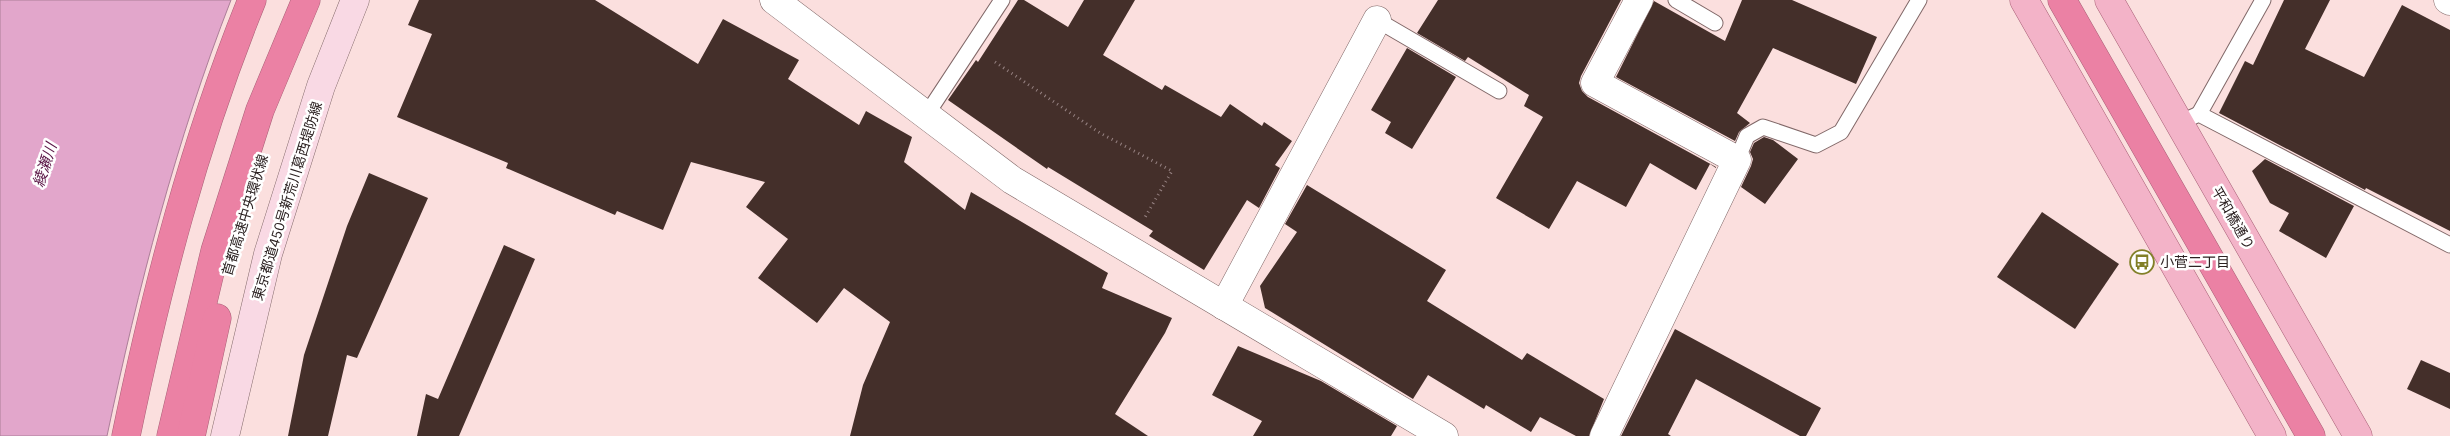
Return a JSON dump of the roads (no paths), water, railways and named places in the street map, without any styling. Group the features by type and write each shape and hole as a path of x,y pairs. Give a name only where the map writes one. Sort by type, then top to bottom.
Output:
{"highway":[{"path":"126,436 146,338 169,244 202,136 252,0"},
{"path":"171,436 215,251 260,110 306,0"},
{"name":"首都高速中央環状線","path":"191,436 225,282 284,84 317,0"},
{"path":"2062,0 2311,436"}],"main road":[{"name":"東京都道450号新荒川葛西堤防線","path":"225,436 268,254 321,86 355,0"},
{"path":"2024,0 2272,436"},
{"name":"平和橋通り","path":"2109,0 2189,118 2358,436"}],"street":[{"path":"774,0 925,117 1012,180 1444,436"},
{"path":"1604,436 1737,160 1595,83 1639,0"},
{"path":"1224,306 1376,20"}],"lane":[{"path":"925,117 1002,0"},
{"path":"1676,0 1715,22"},
{"path":"1737,160 1747,136 1763,127 1816,145 1841,132 1919,0"},
{"path":"2263,0 2189,118 2450,245"},
{"path":"1376,20 1499,91"}],"water":[{"name":"綾瀬川","path":"0,0 231,0 193,107 160,215 145,270 107,436 0,436"}],"place":[{"name":"小菅二丁目","path":"2142,262"}]}
